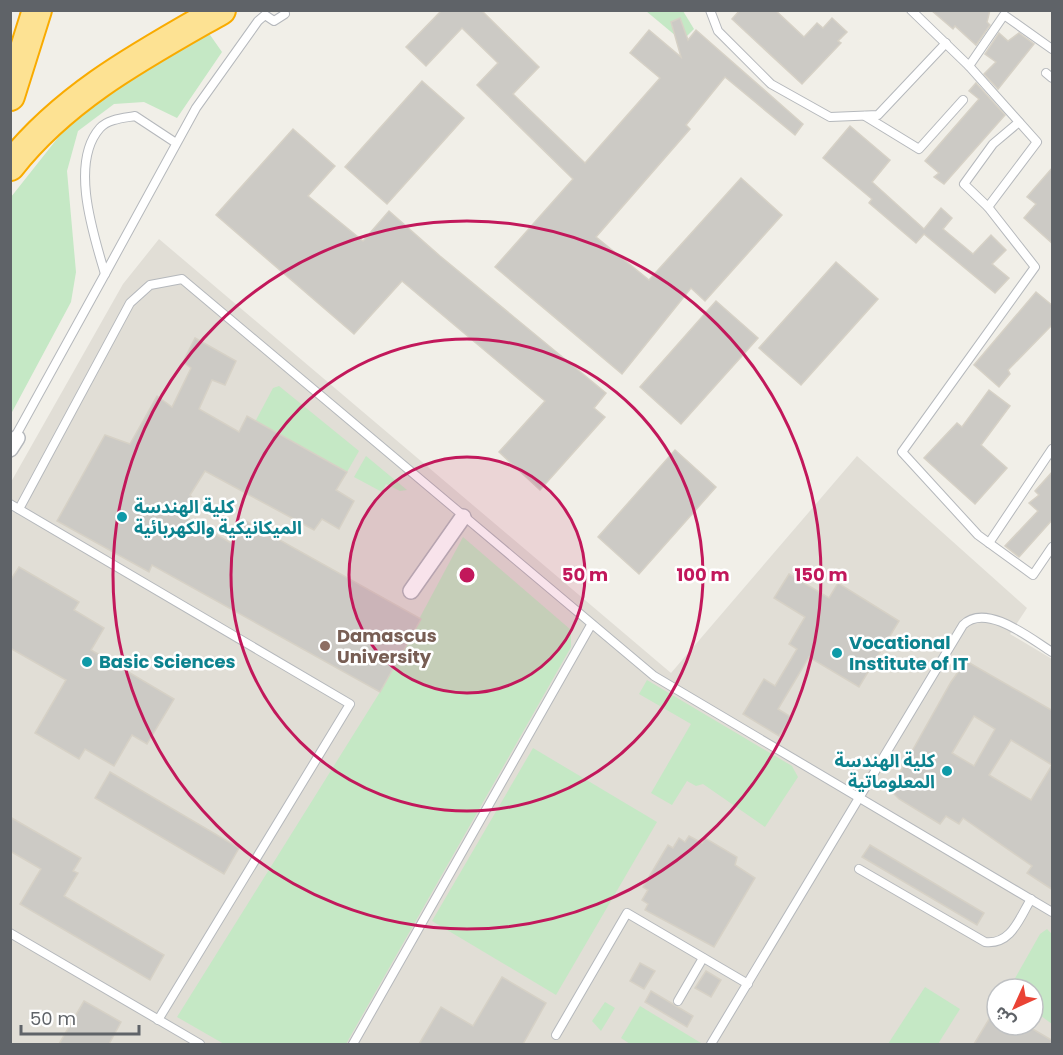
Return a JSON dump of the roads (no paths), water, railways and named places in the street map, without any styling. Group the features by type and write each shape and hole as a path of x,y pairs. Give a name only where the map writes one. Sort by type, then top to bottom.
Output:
{"highway":[{"path":"10,96 37,10"},
{"path":"10,166 57,116 101,81 220,10"}],"street":[{"path":"411,591 463,517"}],"lane":[{"path":"13,441 202,99 258,21 265,15 274,21 285,14 284,10"},
{"path":"710,10 718,31 771,84 830,117 878,115 946,43"},
{"path":"911,10 969,66 1037,142 988,207"},
{"path":"969,66 1004,15 1053,49"},
{"path":"864,116 919,149 963,100"},
{"path":"105,274 88,212 85,179 87,158 94,138 101,126 118,119 135,116 176,143"},
{"path":"1018,122 993,144 964,184 988,207 1035,267 902,452 978,535 1033,575 1053,547"},
{"path":"19,509 130,303 150,285 182,279 654,676 1053,912"},
{"path":"989,543 1053,449"},
{"path":"10,504 350,704 158,1020"},
{"path":"711,1044 969,620 988,616 1053,652"},
{"path":"353,1044 591,625"},
{"path":"859,869 985,942 997,944 1009,936 1031,899"},
{"path":"556,1035 627,913 748,984"},
{"path":"10,933 200,1044"},
{"path":"678,1001 703,958"}],"place":[{"name":"كلية الهندسة الميكانيكية والكهربائية","path":"122,517"},
{"name":"Damascus University","path":"325,646"},
{"name":"Vocational Institute of IT","path":"837,653"},
{"name":"Basic Sciences","path":"87,662"},
{"name":"كلية الهندسة المعلوماتية","path":"947,771"}]}
